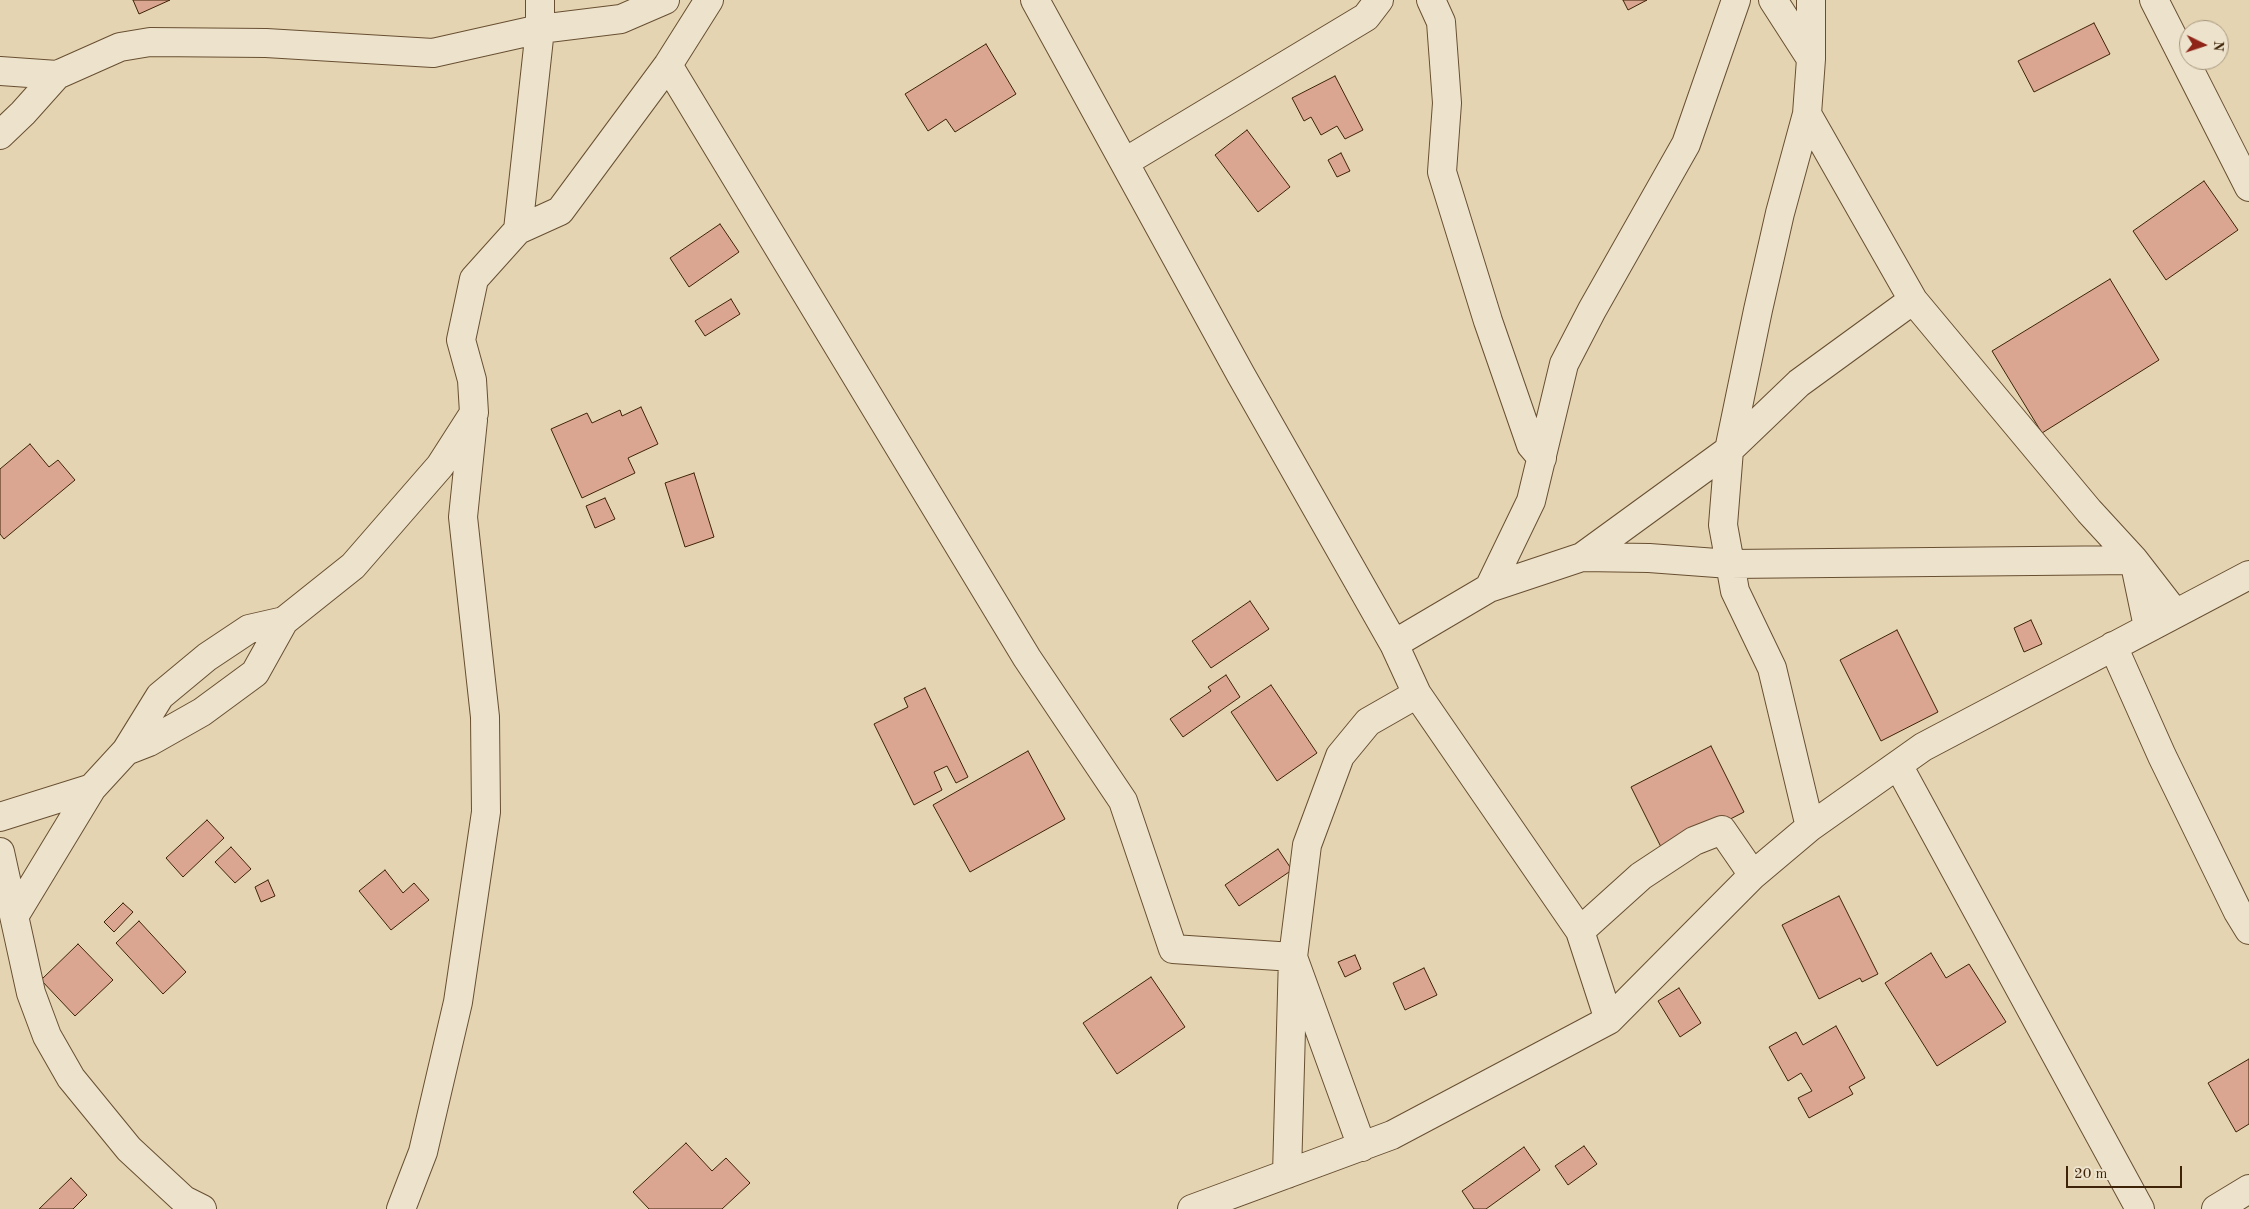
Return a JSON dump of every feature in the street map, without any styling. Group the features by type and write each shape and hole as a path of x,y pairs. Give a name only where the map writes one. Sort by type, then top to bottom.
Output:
{"street":[{"path":"518,230 540,29 540,0"},
{"path":"0,135 23,113 57,75 120,47 150,42 266,43 433,53 540,29 621,19 665,0"},
{"path":"401,1209 423,1152 458,1002 486,812 486,717 463,517 474,413 472,380 461,340 474,279 518,230 560,211 668,65 709,0"},
{"path":"1035,0 1241,375 1394,644 1418,694 1580,931 1609,1020"},
{"path":"1125,162 1366,16 1379,0"},
{"path":"1431,0 1441,22 1445,85 1442,172 1488,320 1532,445 1542,458"},
{"path":"1489,588 1531,501 1564,364 1592,310 1686,144 1736,0"},
{"path":"1773,0 1811,59"},
{"path":"1810,827 1772,668 1735,591 1724,525 1729,450 1777,223 1807,114 1811,59 1812,0"},
{"path":"2154,0 2249,187"},
{"path":"668,65 1027,658 1123,802 1173,949 1293,957"},
{"path":"0,70 57,75"},
{"path":"1807,114 1914,300 2089,511 2134,560 2175,613"},
{"path":"1394,644 1489,588 1582,557 1729,450 1799,383 1914,300"},
{"path":"126,751 149,742 202,712 255,672 284,621 353,566 440,466 474,413"},
{"path":"1582,557 1649,558 1730,564 2134,560"},
{"path":"2134,560 2148,628"},
{"path":"1192,1209 1392,1135 1609,1020 1753,875 1810,827 1923,747 2249,575"},
{"path":"15,915 92,788 126,751 160,696 206,657 249,629 284,621"},
{"path":"2113,646 2162,756 2245,915"},
{"path":"1287,1174 1293,957 1307,845 1340,756 1368,722 1418,694"},
{"path":"1898,765 2140,1209"},
{"path":"0,817 92,788"},
{"path":"1580,931 1641,876 1694,841 1722,830 1753,875"},
{"path":"0,852 31,993 47,1036 72,1078 129,1149 184,1200 202,1209"},
{"path":"1293,957 1362,1146"},
{"path":"2216,1209 2249,1189"}],"building":[{"path":"133,0 170,0 139,14"},
{"path":"1623,0 1647,0 1628,10"},
{"path":"2094,23 2110,54 2034,92 2018,61"},
{"path":"986,44 1016,94 955,132 946,119 928,131 905,94"},
{"path":"1335,76 1363,130 1345,139 1337,126 1321,135 1311,117 1304,121 1292,98"},
{"path":"1247,130 1290,187 1258,212 1215,155"},
{"path":"1341,153 1350,171 1337,177 1328,160"},
{"path":"2204,181 2238,230 2166,280 2133,231"},
{"path":"720,224 739,252 689,287 670,258"},
{"path":"2110,279 2159,360 2042,433 1992,351"},
{"path":"731,299 740,314 705,336 695,321"},
{"path":"641,407 658,444 628,458 635,473 582,498 551,429 587,413 592,423 620,410 622,416"},
{"path":"30,444 49,467 58,460 75,480 4,539 0,534 0,469"},
{"path":"694,473 714,537 685,547 665,483"},
{"path":"605,498 615,519 595,528 586,506"},
{"path":"1250,601 1269,629 1211,668 1192,641"},
{"path":"2031,620 2042,644 2024,652 2014,628"},
{"path":"1897,630 1938,712 1881,741 1840,660"},
{"path":"1226,675 1240,697 1183,737 1170,719 1211,691 1208,687"},
{"path":"1271,685 1317,753 1277,781 1231,712"},
{"path":"925,688 968,777 956,783 947,766 934,772 942,790 914,805 874,724 908,707 904,698"},
{"path":"1711,746 1744,812 1664,853 1631,787"},
{"path":"1028,751 1065,819 970,872 933,805"},
{"path":"207,820 224,838 183,877 166,858"},
{"path":"231,847 251,869 235,883 215,862"},
{"path":"1278,849 1292,870 1239,906 1225,885"},
{"path":"385,870 403,893 414,883 429,900 391,930 359,891"},
{"path":"268,880 275,896 261,902 255,887"},
{"path":"1839,896 1878,974 1862,982 1860,978 1819,999 1782,925"},
{"path":"123,903 133,912 114,932 104,922"},
{"path":"139,921 186,972 163,994 116,943"},
{"path":"78,944 113,980 75,1016 41,980"},
{"path":"1931,953 1946,978 1969,964 2006,1022 1937,1066 1885,983"},
{"path":"1355,955 1361,969 1345,977 1338,962"},
{"path":"1424,968 1437,995 1405,1010 1393,983"},
{"path":"1151,977 1185,1027 1117,1074 1083,1023"},
{"path":"1679,988 1701,1023 1680,1037 1658,1001"},
{"path":"1836,1026 1865,1078 1849,1087 1853,1094 1809,1118 1798,1098 1812,1091 1801,1073 1788,1081 1769,1047 1796,1032 1803,1045"},
{"path":"2249,1059 2249,1124 2236,1132 2208,1083"},
{"path":"686,1143 712,1171 726,1158 750,1183 722,1209 649,1209 633,1192"},
{"path":"1584,1146 1597,1164 1568,1185 1555,1166"},
{"path":"1524,1147 1540,1170 1486,1209 1474,1209 1462,1191"},
{"path":"71,1178 87,1195 73,1209 39,1209"}]}
